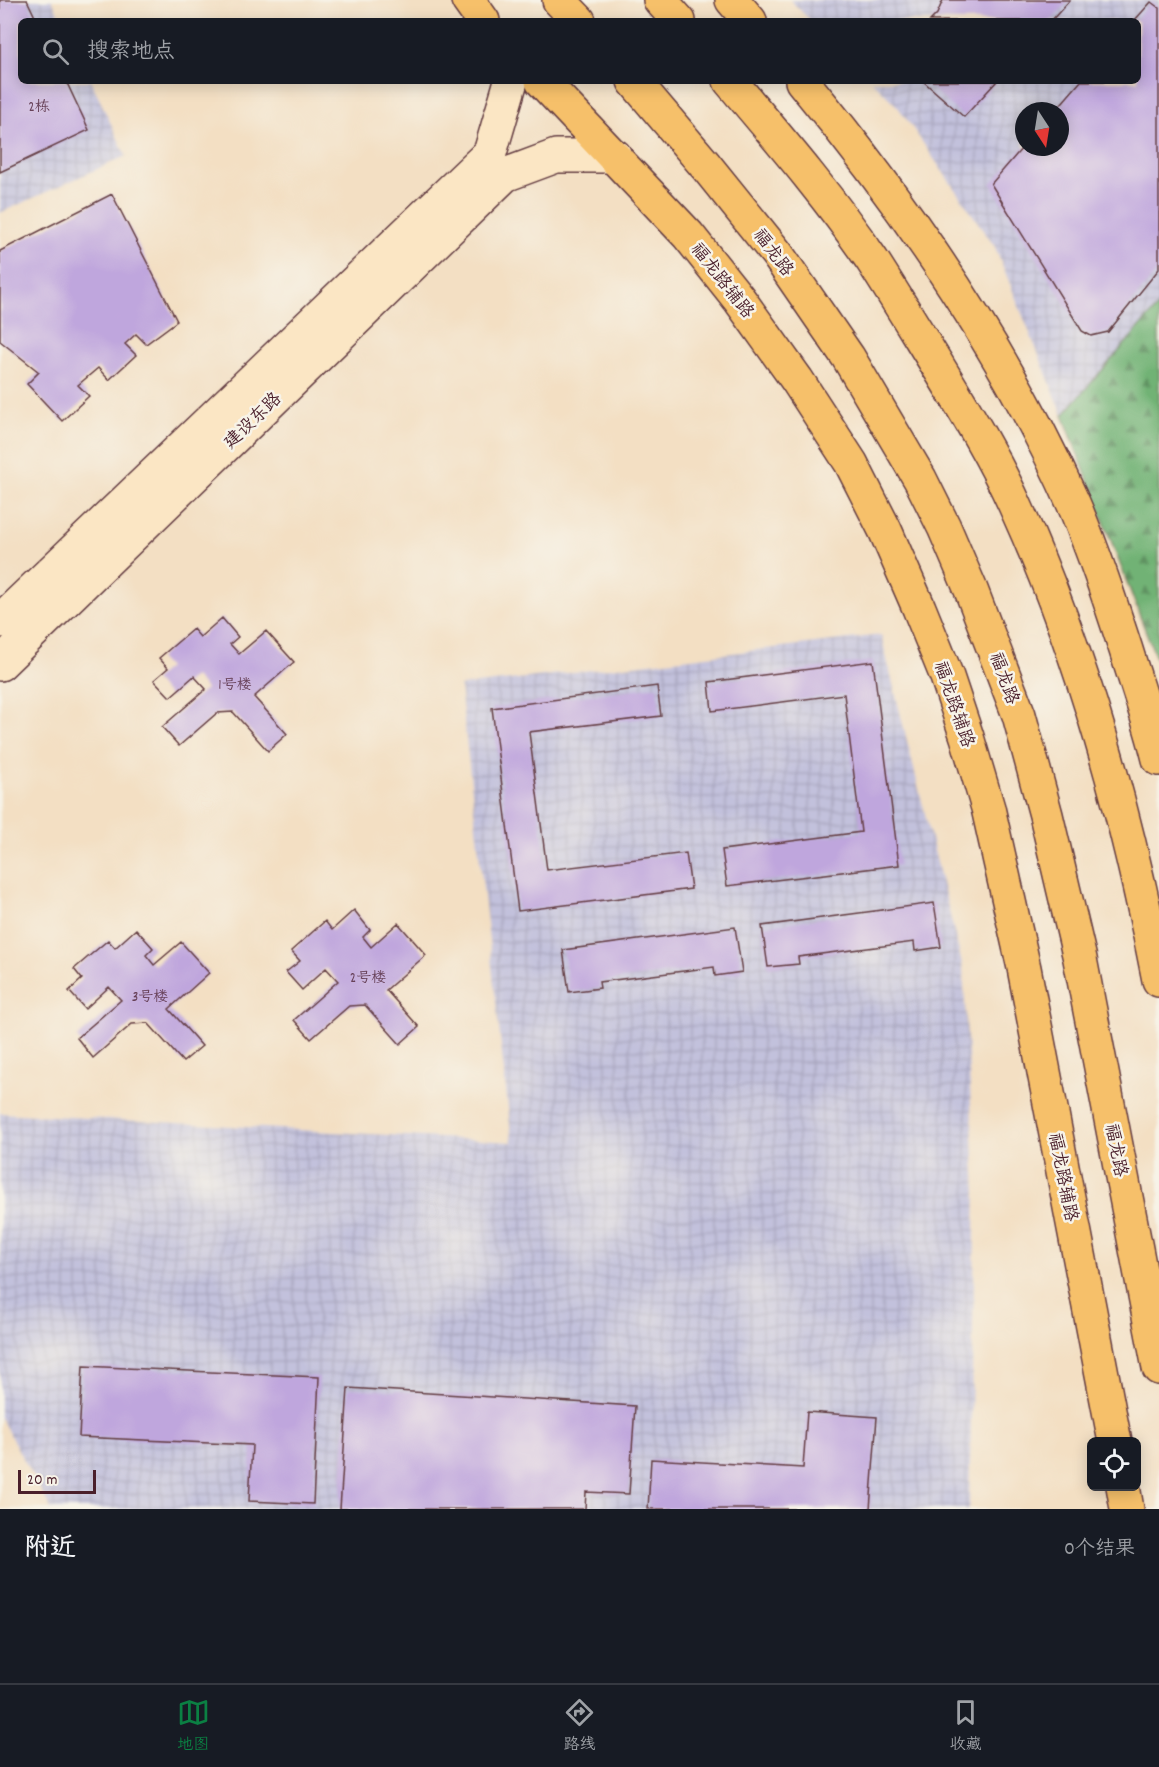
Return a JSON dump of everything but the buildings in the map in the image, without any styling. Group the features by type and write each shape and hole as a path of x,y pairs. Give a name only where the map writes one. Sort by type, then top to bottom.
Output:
{"main road":[{"path":"462,0 480,18"},
{"path":"468,0 481,18"},
{"path":"559,0 576,18"},
{"path":"660,0 676,18"},
{"path":"732,0 747,18"},
{"path":"510,84 497,164 556,156 615,156"},
{"name":"福龙路辅路","path":"545,84 688,236 740,299 797,380 851,463 885,530 947,677 967,736 987,808 1024,968 1113,1437"},
{"name":"福龙路","path":"637,84 777,254 842,349 920,479 971,590 1019,715 1051,836 1080,959 1156,1354"},
{"path":"732,84 820,190 871,259 972,422 1015,504 1076,656 1100,728 1133,858 1159,980"},
{"path":"804,84 913,225 1006,370 1042,437 1074,506 1102,578 1159,759"},
{"name":"建设东路","path":"0,621 497,164"},
{"name":"建设东路","path":"0,664 497,164"},
{"path":"1124,1491 1127,1509"}],"shaded area":[{"path":"0,0 52,0 61,18 18,18 18,84 92,84 126,156 0,213"},
{"path":"790,0 1159,0 1159,305 1063,415 995,247 898,107 875,84 1141,84 1141,18 808,18"},
{"path":"881,635 963,968 976,1189 969,1509 51,1509 0,1417 0,1113 512,1142 460,686"}],"green space":[{"path":"1159,305 1159,666 1063,415"}]}
